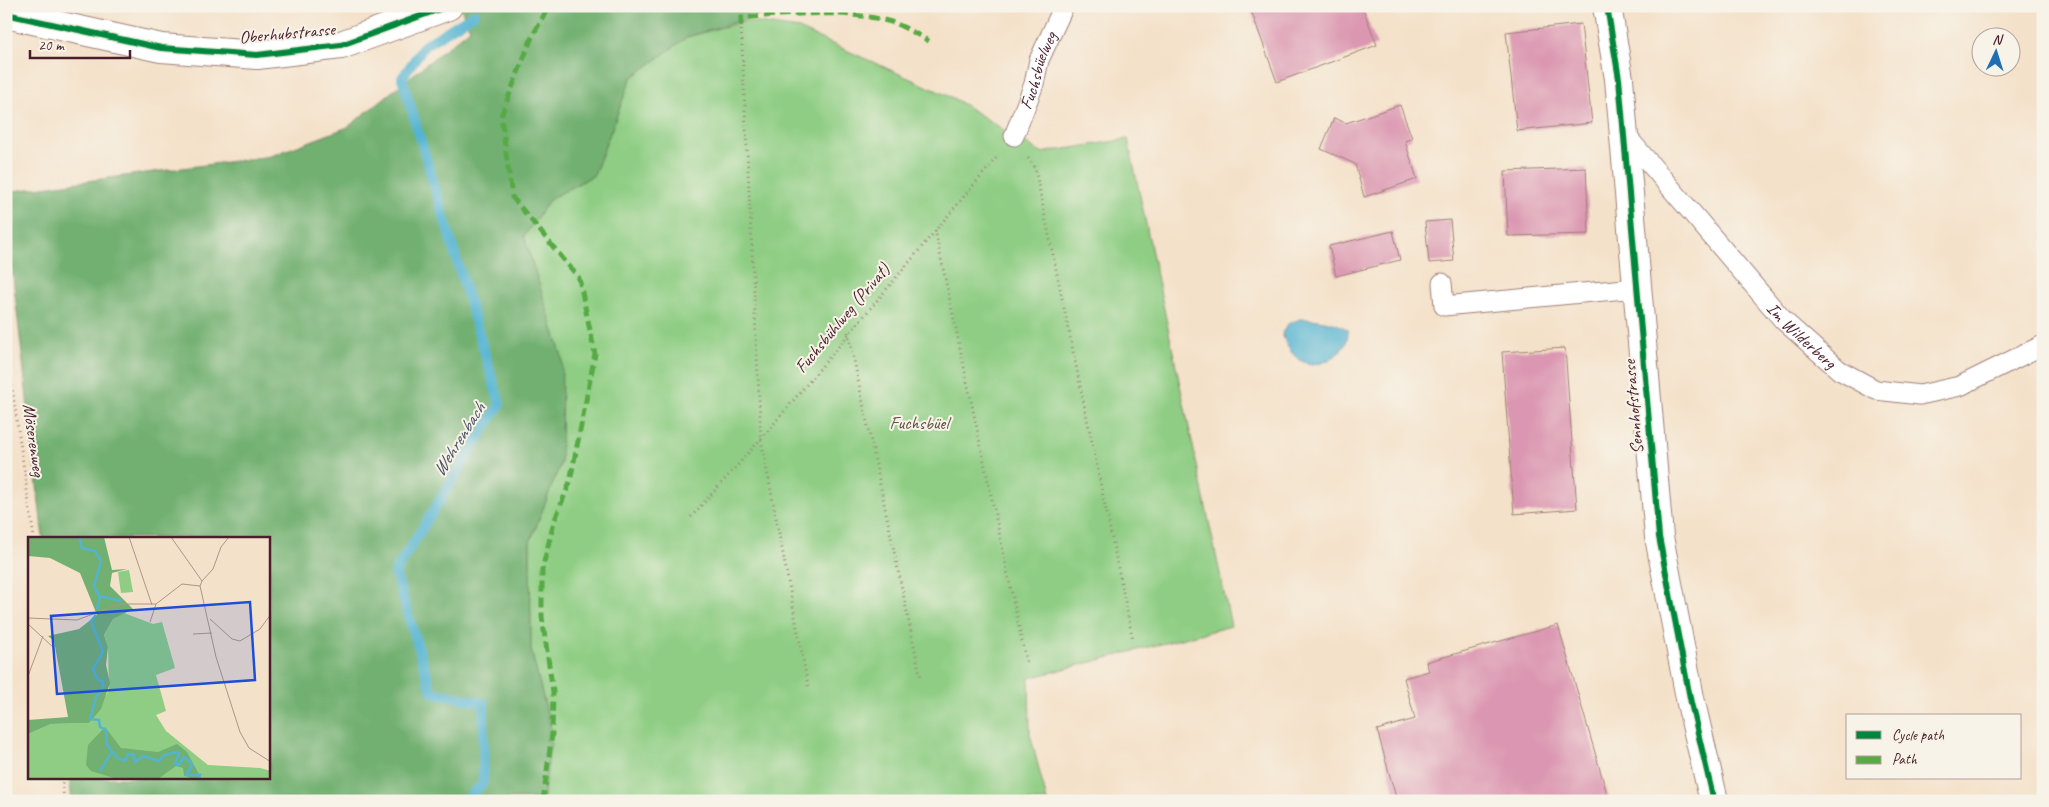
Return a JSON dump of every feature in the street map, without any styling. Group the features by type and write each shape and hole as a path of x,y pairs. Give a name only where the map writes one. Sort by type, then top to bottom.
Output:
{"street":[{"name":"Oberhubstrasse","path":"6,14 161,48 257,55 341,45 448,6"},
{"name":"Sennhofstrasse","path":"1607,6 1619,79 1659,537 1691,703 1714,801"}],"lane":[{"name":"Fuchsbüelweg","path":"1014,136 1034,84 1039,60 1064,6"},
{"name":"Im Wilderberg","path":"1623,132 1784,321 1839,370 1876,390 1920,395 1960,386 2043,345"},
{"path":"1442,283 1444,306 1636,288"}],"path":[{"path":"741,25 761,439 809,690"},
{"path":"1014,136 1035,168 1133,640"},
{"path":"935,229 1027,665"},
{"path":"848,332 921,679"},
{"path":"62,780 64,801"}],"green space":[{"path":"460,6 788,6 687,37 631,78 594,175 550,199 524,236 562,357 561,462 530,542 531,650 552,733 543,799 72,801 69,780 270,780 270,537 43,537 11,259 6,254 6,192 271,156 348,127 470,29"},
{"name":"Fuchsbüel","path":"745,21 799,29 953,98 1041,153 1128,139 1231,626 1029,678 1030,734 1047,801 543,801 552,733 531,650 530,542 561,462 524,236 550,199 594,175 631,78 687,37"}],"water":[{"path":"1300,319 1325,321 1337,324 1348,330 1344,346 1337,354 1319,364 1304,362 1291,351 1282,333 1288,324"}],"building":[{"path":"1255,6 1362,6 1377,45 1277,82 1250,8"},
{"path":"1581,24 1592,123 1517,131 1506,32"},
{"path":"1400,105 1412,138 1405,141 1417,179 1364,197 1355,164 1321,149 1334,118 1346,123"},
{"path":"1586,168 1589,234 1508,236 1505,171"},
{"path":"1450,220 1454,261 1429,263 1425,222"},
{"path":"1393,231 1400,260 1336,276 1329,246"},
{"path":"1565,348 1577,509 1514,514 1502,352"},
{"path":"1558,625 1609,801 1397,801 1377,730 1415,719 1404,678 1429,671 1426,662"}],"waterway":[{"name":"Wehrenbach","path":"465,801 483,783 484,703 432,692 395,572 500,404 402,78 424,46 474,14"}],"marked path":[{"path":"543,801 552,733 553,692 542,617 542,570 554,522 570,482 595,354 579,278 512,197 501,116 532,37 549,6"},
{"path":"741,25 741,18 759,16 797,14 855,15 891,22 929,41"}],"cycle path":[{"path":"6,14 161,48 257,55 341,45 448,6"},
{"path":"1607,6 1619,79 1659,537 1691,703 1714,801"}]}
